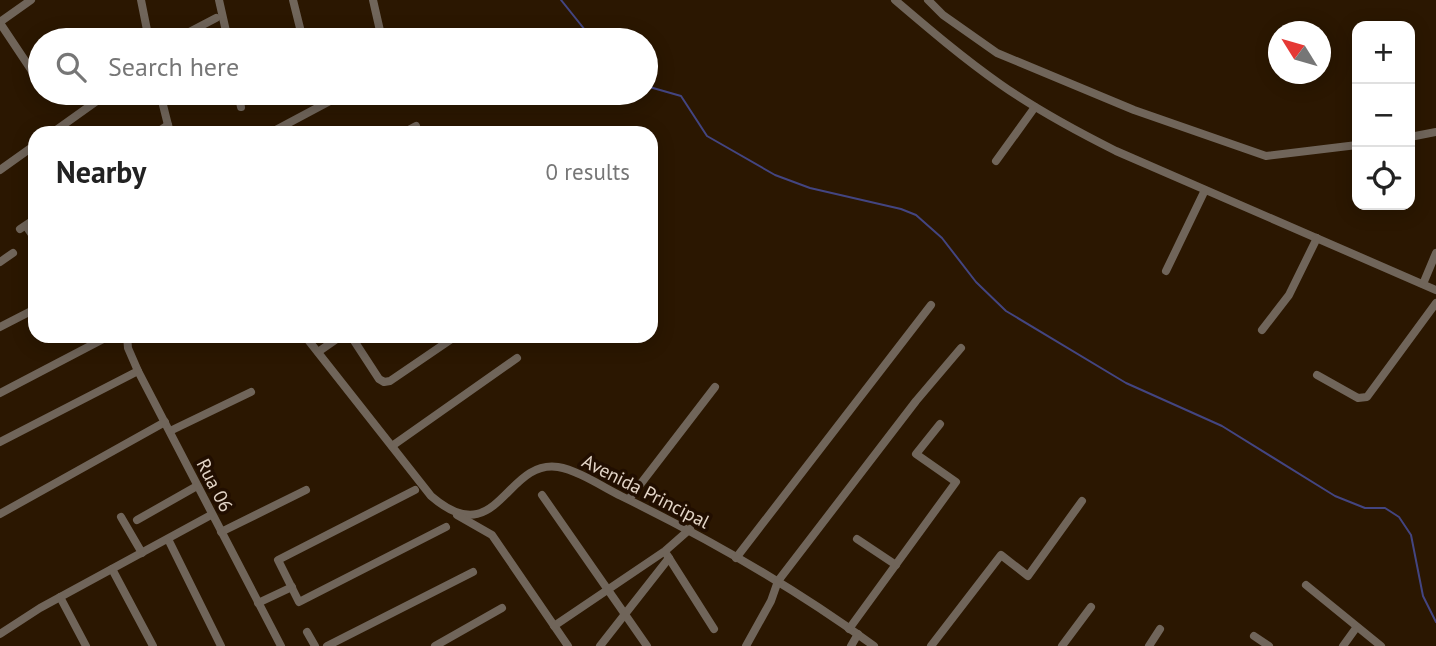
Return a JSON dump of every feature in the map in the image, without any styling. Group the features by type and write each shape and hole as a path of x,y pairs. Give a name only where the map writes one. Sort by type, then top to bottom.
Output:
{"street":[{"path":"28,65 0,22 31,0"},
{"path":"141,0 147,28"},
{"path":"219,0 225,28"},
{"path":"293,0 300,28"},
{"path":"373,0 379,28"},
{"path":"895,0 948,45 1035,107 1116,151 1436,290"},
{"path":"928,0 943,15 998,53 1134,110 1266,156 1352,146"},
{"path":"197,28 216,18"},
{"path":"62,126 91,105"},
{"path":"163,105 168,126"},
{"path":"283,126 322,105"},
{"path":"996,161 1035,107"},
{"path":"1415,135 1436,132"},
{"path":"0,170 28,150"},
{"path":"1166,271 1205,190"},
{"path":"1262,330 1289,295 1317,238"},
{"path":"0,262 13,253"},
{"path":"1423,284 1436,253"},
{"path":"1317,375 1358,398 1367,397 1436,303"},
{"path":"736,558 931,304"},
{"path":"0,327 28,313"},
{"path":"0,393 96,343"},
{"name":"Rua 06","path":"128,343 138,371 281,646"},
{"path":"311,343 431,496 460,518 492,535 568,646"},
{"path":"318,352 331,343"},
{"path":"356,343 384,383 446,343"},
{"path":"746,646 771,601 778,582 916,401 961,348"},
{"path":"392,446 517,358"},
{"path":"0,442 138,371"},
{"path":"629,499 715,387"},
{"path":"0,514 167,427 251,392"},
{"path":"849,629 956,482 916,454 940,424"},
{"name":"Avenida Principal","path":"454,513 473,514 488,509 506,496 524,477 544,466 567,469 690,529 778,582 874,646"},
{"path":"136,520 197,486"},
{"path":"221,532 306,490"},
{"path":"415,490 278,559 299,602 446,527"},
{"path":"542,495 647,646"},
{"path":"932,646 1001,555 1028,576 1082,501"},
{"path":"0,634 60,597 211,515"},
{"path":"121,517 142,553"},
{"path":"600,646 667,554 690,529"},
{"path":"168,539 221,646"},
{"path":"857,539 896,565"},
{"path":"554,626 607,589 667,554"},
{"path":"667,554 714,629"},
{"path":"112,569 153,646"},
{"path":"327,646 473,572"},
{"path":"1306,585 1381,646"},
{"path":"258,603 292,587"},
{"path":"60,597 86,646"},
{"path":"1062,646 1091,607"},
{"path":"435,646 502,608"},
{"path":"1343,646 1356,628"},
{"path":"1149,646 1160,629"},
{"path":"307,632 315,646"},
{"path":"851,646 858,634"},
{"path":"1254,636 1269,646"}],"waterway":[{"path":"561,0 583,28"},
{"path":"658,89 681,96 707,136 775,175 810,188 901,209 916,215 942,238 976,282 1006,311 1126,383 1222,426 1335,496 1365,508 1385,508 1399,517 1411,535 1423,596 1436,622"}]}
